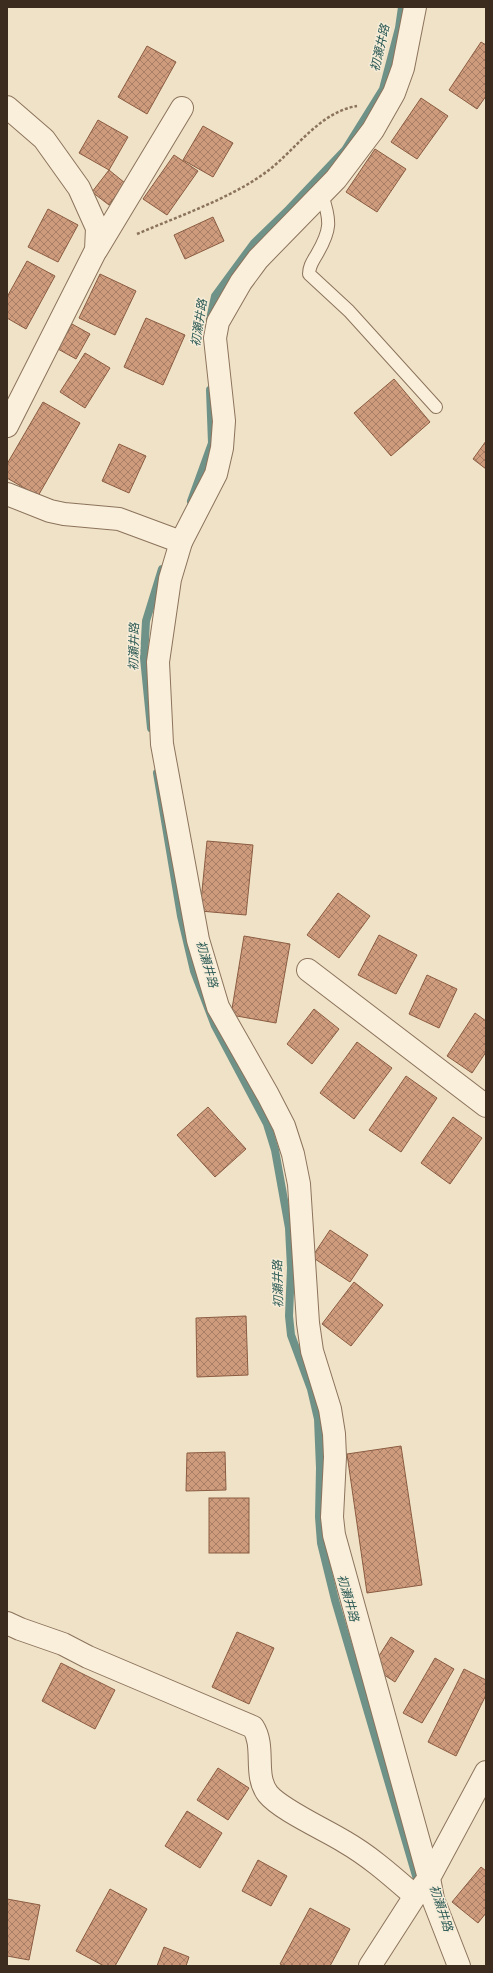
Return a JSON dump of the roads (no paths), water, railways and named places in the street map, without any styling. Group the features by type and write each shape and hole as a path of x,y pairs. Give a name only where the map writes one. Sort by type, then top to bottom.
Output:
{"street":[{"path":"415,7 403,68 384,112 373,130 322,195 258,259 240,282 218,322 215,338 224,421 222,448 216,474 181,542 170,579 158,662 162,744 198,940 218,1007 284,1126 293,1154 299,1184 308,1323 312,1351 330,1409 334,1434 335,1457 332,1517 334,1534 429,1878 433,1899 459,1966"},
{"path":"7,107 44,140 79,188 97,228 96,250"},
{"path":"7,426 96,250 182,108"},
{"path":"7,494 50,511 64,514 120,518 181,542"},
{"path":"308,970 486,1106"},
{"path":"7,1623 64,1644 88,1657 253,1727 258,1741 260,1774 264,1788 268,1794 282,1806 361,1852 415,1896"},
{"path":"370,1966 415,1896 429,1878 486,1772"}],"lane":[{"path":"322,195 326,207 327,236 309,268 309,274 313,280 349,311 436,407"}],"waterway":[{"name":"初瀬井路","path":"210,319 215,296 254,243 289,209 345,150 383,89 399,28 402,7"},
{"name":"初瀬井路","path":"191,501 212,443 210,390"},
{"name":"初瀬井路","path":"151,728 144,658 146,621 162,569"},
{"name":"初瀬井路","path":"157,773 181,916 194,971 215,1026 267,1124 275,1150 289,1228 291,1268 289,1316 291,1335 311,1389 318,1419 320,1468 319,1517 321,1543 335,1600 419,1886"}]}
